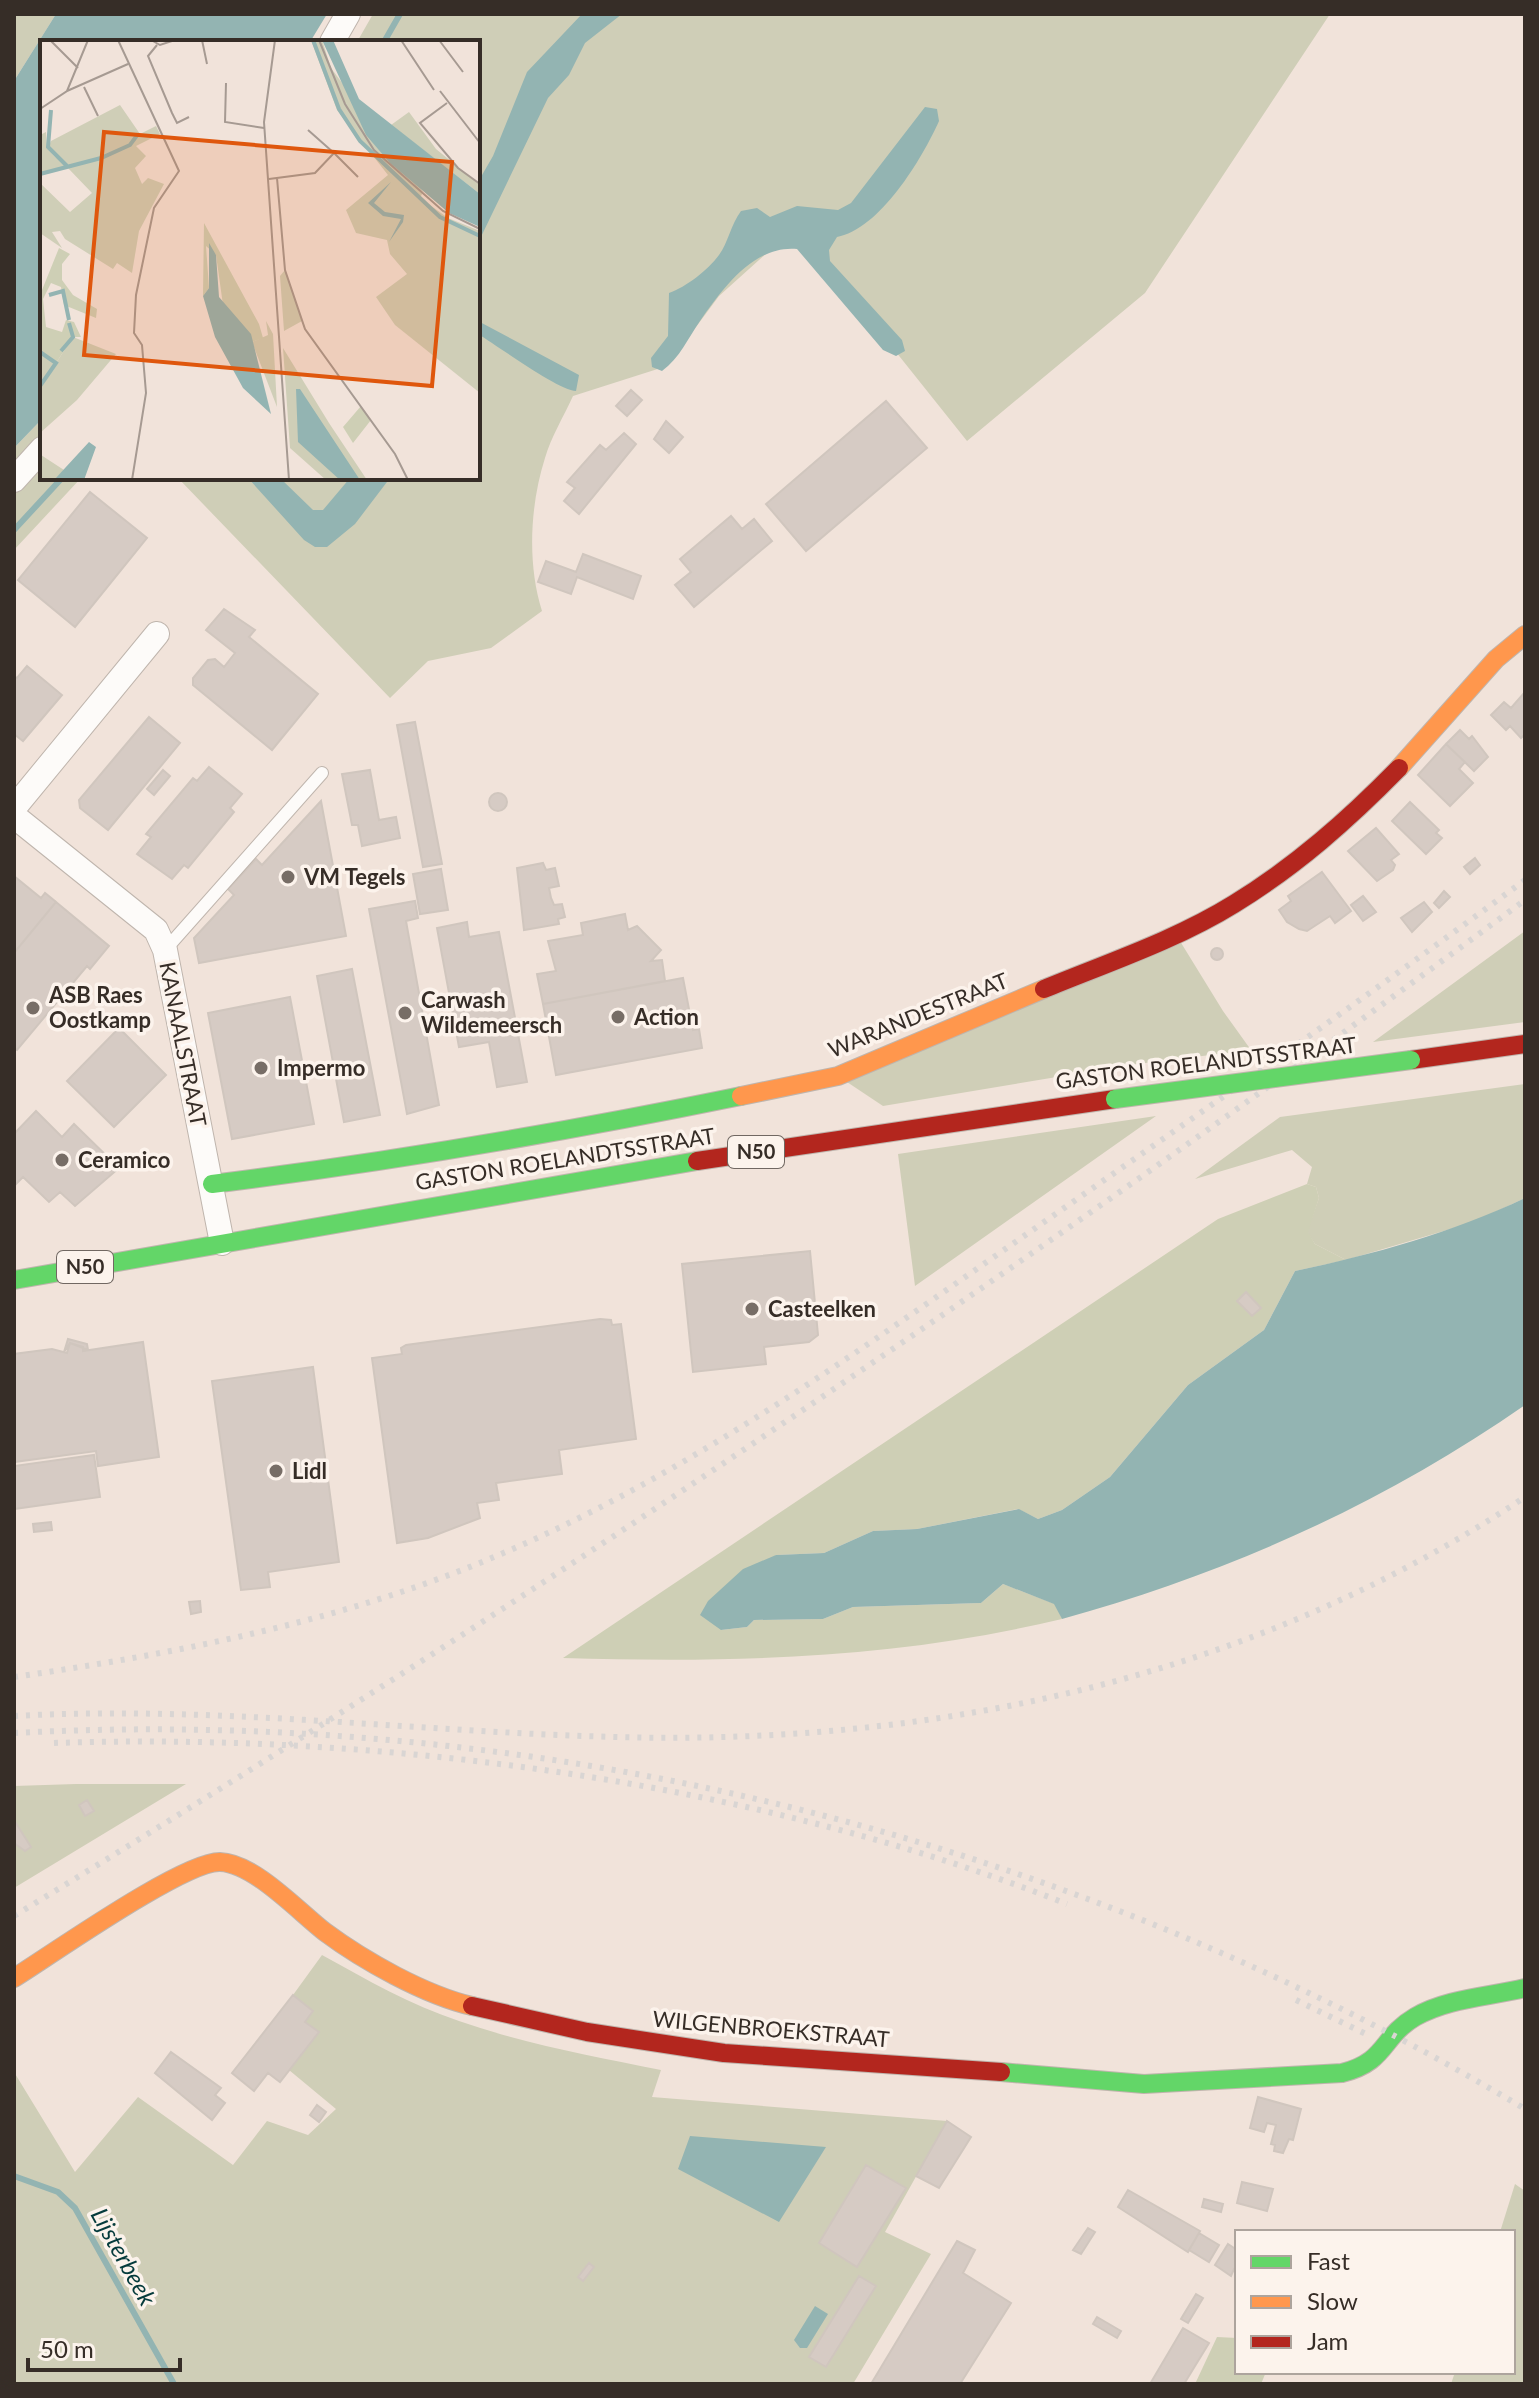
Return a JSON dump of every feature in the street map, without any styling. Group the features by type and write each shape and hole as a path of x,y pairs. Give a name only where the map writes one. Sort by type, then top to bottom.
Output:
{"street":[{"path":"333,40 348,14"},
{"path":"14,480 40,451"},
{"path":"14,808 157,634"},
{"name":"WARANDESTRAAT","path":"212,1184 352,1167 542,1137 838,1076 853,1070 1140,949 1231,906 1295,864 1342,826 1435,731 1496,659 1525,635"},
{"name":"KANAALSTRAAT","path":"14,816 156,930 165,950 222,1243"},
{"name":"GASTON ROELANDTSSTRAAT","path":"14,1280 693,1162 1115,1099 1525,1044"},
{"name":"WILGENBROEKSTRAAT","path":"14,1978 185,1871 220,1862 249,1871 328,1934 393,1974 452,2001 587,2032 724,2053 1144,2084 1342,2073 1374,2064 1412,2018 1435,2009 1525,1988"}],"lane":[{"path":"165,950 322,773"}],"green space":[{"path":"14,14 56,14 14,81"},
{"path":"373,14 1330,14 1145,293 967,441 809,243 790,240 768,252 719,296 667,366 573,396 548,450 536,495 532,554 542,611 491,648 428,661 390,698 180,480 480,480 480,40 358,40"},
{"path":"40,421 40,480 79,480 14,550 14,448"},
{"path":"1525,931 1525,1022 1373,1042"},
{"path":"1175,933 1251,1050 1129,1065 883,1106 838,1076"},
{"path":"1525,1084 1525,1198 1474,1222 1346,1260 1315,1244 1307,1232 1319,1198 1316,1187 1307,1184 1312,1167 1292,1150 1195,1179 1280,1117"},
{"path":"1156,1116 915,1286 898,1154"},
{"path":"1307,1184 1316,1187 1319,1198 1308,1232 1315,1244 1346,1260 1295,1271 1264,1330 1188,1385 1110,1477 1062,1510 1038,1519 1018,1509 917,1529 873,1531 824,1553 776,1555 721,1630 747,1627 754,1620 823,1619 853,1607 981,1603 1003,1584 1055,1604 1062,1619 937,1643 814,1655 690,1660 563,1658 1218,1219"},
{"path":"186,1784 14,1888 14,1786"},
{"path":"322,1955 372,1983 441,2015 534,2043 661,2070 652,2097 947,2121 885,2232 931,2254 853,2384 14,2384 14,2072 75,2172 138,2097 233,2165 267,2121 308,2135 336,2109 289,2070 319,2032 305,2022 313,2011 293,1995"},
{"path":"1515,2184 1525,2191 1525,2384 1451,2384 1454,2374 1515,2374 1515,2230 1501,2230"},
{"path":"1217,2337 1235,2338 1235,2374 1265,2374 1261,2384 1195,2384"}],"water":[{"path":"56,14 327,14 311,40 40,40 40,421 14,448 14,81"},
{"path":"582,14 622,14 585,43 569,75 548,98 480,239 480,179 493,156 527,72"},
{"path":"925,107 937,109 939,121 911,172 884,207 869,221 837,237 829,250 830,261 902,340 905,351 896,356 883,350 797,249 781,250 753,261 741,271 719,295 674,360 662,371 652,367 651,358 668,336 669,293 689,282 714,261 741,211 757,208 770,217 797,206 838,210 851,203"},
{"path":"480,322 579,375 576,391 543,376 480,335"},
{"path":"250,480 282,480 313,510 323,510 348,480 388,480 355,524 327,547 315,547 304,540"},
{"path":"1525,1198 1525,1405 1416,1474 1360,1504 1244,1557 1124,1601 1062,1619 1054,1604 1003,1584 981,1603 853,1607 823,1619 754,1620 747,1627 721,1630 700,1615 708,1601 743,1569 776,1555 824,1553 873,1531 917,1529 1019,1509 1038,1519 1062,1510 1110,1477 1188,1385 1264,1330 1295,1271 1412,1241 1469,1222"},
{"path":"690,2136 826,2147 779,2222 678,2169"},
{"path":"815,2306 828,2314 807,2348 800,2348 794,2340"}],"building":[{"path":"631,390 642,400 627,416 616,406"},
{"path":"886,401 927,448 806,551 766,504"},
{"path":"666,421 683,437 669,453 654,439"},
{"path":"624,433 636,444 579,514 564,501 575,488 567,482 600,445 606,450"},
{"path":"90,492 147,538 75,627 18,580"},
{"path":"731,516 742,529 754,519 772,541 694,607 675,585 691,572 680,559"},
{"path":"583,554 641,576 633,599 577,577 571,594 538,582 546,561 576,572"},
{"path":"224,609 255,630 249,637 318,694 272,750 193,685 193,678 208,660 215,659 224,667 235,653 206,630"},
{"path":"27,666 62,695 23,741 14,734 14,676 17,678"},
{"path":"1525,692 1525,734 1521,738 1510,726 1506,730 1491,715 1504,702 1511,708"},
{"path":"149,717 180,743 108,830 80,808 79,800"},
{"path":"415,722 442,864 423,867 397,725"},
{"path":"1460,730 1469,739 1472,736 1488,757 1474,771 1446,744"},
{"path":"1446,744 1465,762 1459,769 1473,783 1450,806 1418,775"},
{"path":"209,767 242,794 230,808 234,812 188,868 184,865 172,879 137,854 151,837 146,834 193,778 197,781"},
{"path":"163,770 170,776 154,795 147,789"},
{"path":"370,770 379,820 396,817 400,838 362,846 358,825 352,825 342,774"},
{"path":"498,793 507,802 498,811 489,802"},
{"name":"VM Tegels","path":"321,801 346,936 199,963 194,938 234,895 228,889 256,859 262,865"},
{"path":"1410,802 1439,830 1436,833 1442,838 1426,854 1392,821"},
{"path":"1376,828 1399,854 1391,860 1395,865 1393,870 1377,881 1348,851"},
{"path":"1475,858 1480,865 1470,874 1464,867"},
{"path":"543,863 546,870 555,868 559,886 549,888 551,898 554,905 562,904 565,917 558,919 559,924 524,930 517,868"},
{"path":"441,869 448,910 420,914 413,874"},
{"path":"1322,872 1351,911 1335,923 1330,916 1307,931 1299,929 1287,922 1279,910 1291,901 1288,896"},
{"path":"14,876 41,898 45,893 56,902 14,953"},
{"path":"1444,891 1450,897 1439,908 1434,903"},
{"path":"1363,896 1376,912 1363,921 1351,905"},
{"name":"Carwash Wildemeersch","path":"415,901 418,918 406,921 439,1105 407,1114 369,909"},
{"name":"ASB Raes Oostkamp","path":"56,902 109,946 90,969 87,966 17,1050 14,1048 14,953"},
{"path":"1424,902 1432,912 1412,932 1401,918"},
{"path":"625,914 628,930 637,926 661,950 651,961 662,960 665,981 543,1004 537,974 556,971 548,941 583,935 581,923"},
{"path":"467,922 469,937 499,932 527,1082 497,1087 489,1042 459,1047 437,928"},
{"path":"1217,948 1223,954 1217,960 1211,954"},
{"path":"352,969 380,1115 344,1122 317,976"},
{"name":"Action","path":"683,978 693,1030 699,1029 702,1048 556,1075 543,1004"},
{"name":"Impermo","path":"290,997 314,1124 232,1139 208,1013"},
{"path":"119,1028 166,1075 114,1127 67,1081"},
{"name":"Ceramico","path":"36,1111 62,1137 74,1124 119,1168 75,1206 60,1192 49,1202 23,1177 14,1186 14,1134"},
{"name":"Casteelken","path":"810,1251 818,1335 809,1342 764,1347 766,1364 693,1372 682,1264"},
{"path":"1246,1292 1261,1308 1252,1316 1237,1301"},
{"path":"611,1320 612,1325 621,1324 636,1439 559,1450 562,1474 496,1483 499,1500 477,1503 480,1518 428,1538 397,1543 372,1358 402,1354 401,1348 406,1345"},
{"path":"68,1339 87,1344 88,1350 70,1343 64,1352"},
{"path":"143,1342 159,1457 98,1466 96,1451 14,1462 14,1354 52,1349 67,1353 70,1343 83,1347 83,1351"},
{"name":"Lidl","path":"313,1367 339,1562 268,1572 270,1587 241,1590 212,1381"},
{"path":"94,1455 100,1497 14,1509 14,1466"},
{"path":"51,1522 52,1530 34,1532 33,1524"},
{"path":"200,1601 201,1612 191,1614 189,1602"},
{"path":"87,1800 94,1811 85,1816 79,1805"},
{"path":"14,1820 31,1847 25,1851 14,1843"},
{"path":"293,1995 313,2011 305,2022 319,2032 280,2082 268,2073 254,2091 232,2073"},
{"path":"171,2052 221,2088 215,2095 225,2103 212,2120 155,2073"},
{"path":"1258,2097 1301,2109 1293,2140 1289,2139 1283,2153 1274,2151 1275,2145 1271,2144 1276,2125 1267,2123 1264,2132 1250,2128"},
{"path":"317,2105 326,2112 319,2122 310,2115"},
{"path":"947,2121 971,2137 939,2188 916,2176"},
{"path":"866,2165 906,2188 857,2267 819,2243"},
{"path":"1242,2182 1273,2189 1267,2211 1237,2203"},
{"path":"1128,2190 1200,2231 1188,2252 1118,2207"},
{"path":"1204,2199 1223,2204 1221,2212 1202,2207"},
{"path":"1088,2228 1095,2232 1081,2254 1073,2250"},
{"path":"1199,2233 1219,2245 1209,2262 1189,2250"},
{"path":"957,2241 975,2250 963,2273 1011,2303 960,2384 871,2384"},
{"path":"1228,2244 1235,2249 1235,2270 1231,2276 1215,2265"},
{"path":"589,2263 594,2267 583,2281 578,2277"},
{"path":"859,2276 876,2286 826,2367 809,2357"},
{"path":"1196,2294 1203,2298 1188,2323 1181,2319"},
{"path":"1097,2317 1121,2331 1117,2338 1093,2324"},
{"path":"1183,2328 1209,2343 1184,2384 1150,2384"}],"waterway":[{"path":"385,40 400,14"},
{"path":"14,530 60,480"},
{"name":"Lijsterbeek","path":"14,2176 58,2192 75,2208 174,2384"}],"railway":[{"path":"14,1677 185,1648 353,1607 462,1570 609,1503 679,1464 815,1380 1271,1063 1525,880"},
{"path":"14,1916 400,1675 781,1425 1156,1167 1525,900"},
{"path":"14,1716 240,1716 541,1734 736,1737 855,1729 973,1712 1090,1688 1203,1654 1314,1612 1422,1559 1525,1497"},
{"path":"14,1733 212,1730 409,1742 604,1768 797,1809 987,1864 1172,1932 1352,2014 1525,2109"},
{"path":"54,1743 180,1742 309,1746 439,1757 569,1774 698,1797 824,1826 948,1862 1067,1904"},
{"path":"1296,2000 1368,2035"}],"traffic: fast":[{"path":"1115,1099 1411,1060"},
{"path":"212,1184 477,1145 741,1096"},
{"path":"14,1280 697,1161"},
{"path":"1001,2072 1144,2084 1342,2073 1376,2056 1415,2017 1455,2002 1525,1988"}],"traffic: slow":[{"path":"1399,768 1496,659 1525,635"},
{"path":"741,1096 838,1076 1044,989"},
{"path":"14,1978 149,1892 178,1876 220,1862 233,1864 261,1879 325,1932 376,1965 435,1994 472,2006"}],"traffic: jam":[{"path":"1044,989 1165,940 1234,904 1321,841 1399,768"},
{"path":"1411,1060 1525,1044"},
{"path":"697,1161 1115,1099"},
{"path":"472,2006 587,2032 724,2053 1001,2072"}],"place":[{"name":"VM Tegels","path":"288,877"},
{"name":"ASB Raes Oostkamp","path":"33,1008"},
{"name":"Carwash Wildemeersch","path":"405,1013"},
{"name":"Action","path":"618,1017"},
{"name":"Impermo","path":"261,1068"},
{"name":"Ceramico","path":"62,1160"},
{"name":"Casteelken","path":"752,1309"},
{"name":"Lidl","path":"276,1471"}]}
